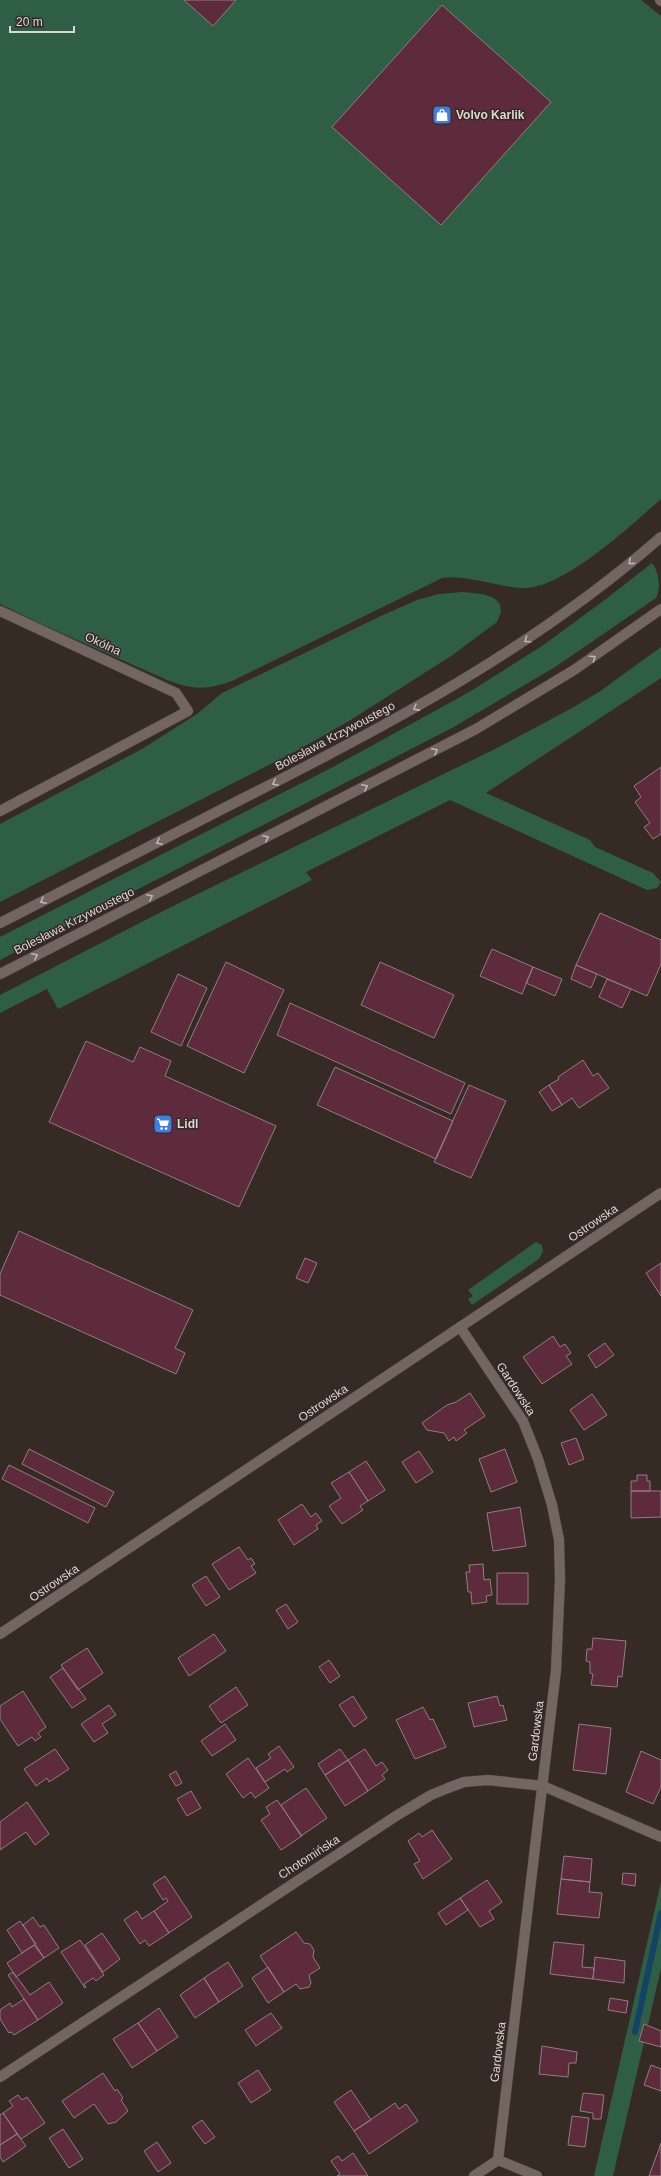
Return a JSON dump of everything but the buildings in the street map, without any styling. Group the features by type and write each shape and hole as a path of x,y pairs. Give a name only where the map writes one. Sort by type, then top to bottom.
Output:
{"street":[{"name":"Bolesława Krzywoustego","path":"0,923 323,758 466,679 564,614 625,568 661,537"},
{"name":"Bolesława Krzywoustego","path":"0,974 476,729 574,670 661,609"},
{"name":"Okólna","path":"0,611 176,693 188,711 0,811"},
{"name":"Ostrowska","path":"0,1634 661,1193"},
{"name":"Gardowska","path":"460,1327 523,1421 538,1459 550,1497 559,1540 560,1618 556,1670 498,2160"},
{"name":"Chotomińska","path":"0,2077 396,1816 431,1795 464,1782 488,1780 543,1786 661,1837"},
{"path":"474,2176 498,2160 538,2176"}],"green space":[{"path":"0,0 641,0 661,16 661,499 595,554 556,579 538,586 521,588 472,579 452,577 442,578 232,681 215,686 200,688 184,686 167,680 0,604"},
{"path":"652,563 658,580 658,594 656,598 555,667 452,728 0,960 0,937 333,767 471,691 542,646"},
{"path":"463,592 482,594 494,598 500,604 501,612 497,622 451,656 349,721 298,750 0,902 0,824 142,749 197,714 222,693 417,600 439,594"},
{"path":"661,647 661,678 486,793 590,840 595,847 653,873 661,882 657,888 647,890 450,800 306,872 312,880 58,1009 47,989 0,1013 0,995 165,910 497,748 599,692"},
{"path":"536,1242 542,1245 543,1251 539,1259 472,1305 468,1299 473,1296 468,1290"},
{"path":"661,1882 661,1968 648,2025 644,2024 639,2040 644,2042 613,2176 594,2176"}],"waterway":[{"path":"635,2032 661,1913"}],"place":[{"name":"Volvo Karlik","path":"442,115"},
{"name":"Lidl","path":"163,1124"}]}
